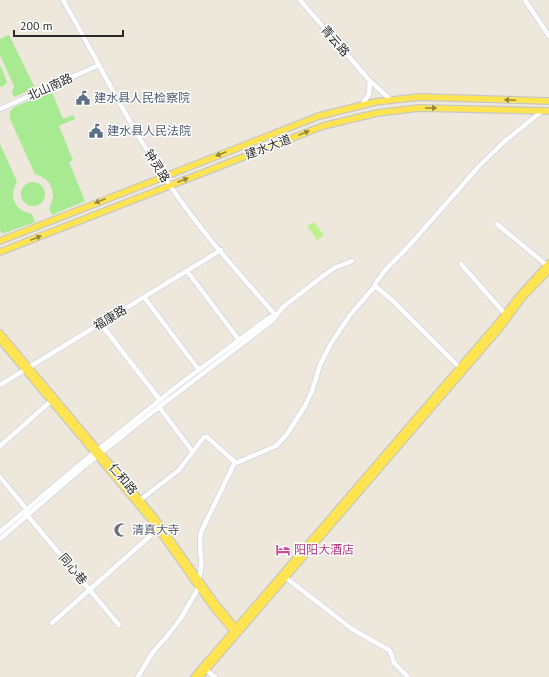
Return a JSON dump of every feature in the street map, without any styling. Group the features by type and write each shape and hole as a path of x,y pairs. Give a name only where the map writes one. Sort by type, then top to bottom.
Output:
{"main road":[{"name":"建水大道","path":"0,241 319,116 362,105 391,100 434,97 549,101"},
{"name":"建水大道","path":"0,252 322,126 371,114 401,109 428,108 549,111"},
{"path":"236,631 285,577 520,295 548,266"},
{"path":"194,677 204,668 420,416 501,327 548,266"},
{"name":"仁和路","path":"0,333 50,401 98,452 158,529 199,587 236,631"},
{"name":"仁和路","path":"0,340 27,369 163,528 236,631"},
{"path":"200,677 204,668"}],"street":[{"name":"钟灵路","path":"63,0 139,136 169,185 191,215 276,316"},
{"name":"青云路","path":"300,0 370,81 391,100"},
{"path":"525,0 549,36"},
{"name":"北山南路","path":"0,109 99,65"},
{"path":"362,105 369,94 370,81"},
{"path":"140,500 179,470 204,437 206,437 236,463 276,446 287,434 305,406 320,365 330,345 350,315 375,286 374,284 480,165 505,141 542,111"},
{"path":"497,224 548,266"},
{"name":"福康路","path":"0,385 220,250"},
{"path":"98,452 272,321 283,307 323,276 334,268 352,261"},
{"path":"461,264 505,314"},
{"path":"186,271 239,340"},
{"path":"375,286 392,300 459,367"},
{"path":"144,298 199,370"},
{"path":"0,538 160,400 270,317 276,316"},
{"path":"100,324 160,400"},
{"path":"0,446 50,401"},
{"path":"159,407 193,452"},
{"path":"198,579 202,567 199,545 202,532 235,462"},
{"name":"同心巷","path":"0,477 90,590 158,529"},
{"path":"0,532 28,513"},
{"path":"285,577 352,630 389,650 394,663 408,677"},
{"path":"138,677 153,652 181,618 199,587"},
{"path":"52,623 90,590 119,625"},
{"path":"204,668 215,677"}],"green space":[{"path":"9,35 35,88 14,97 12,92 14,86 0,55 0,39"},
{"path":"0,65 7,82 4,86 0,87"},
{"path":"52,92 63,119 73,115 75,119 59,126 73,160 69,162 85,201 52,215 49,208 53,197 51,187 45,179 35,174 10,119 10,112 14,107"},
{"path":"0,144 17,182 13,192 15,202 21,210 32,214 35,222 2,234 0,230"},
{"path":"33,182 42,185 45,194 42,203 33,206 24,203 21,194 24,185"},
{"path":"314,222 324,235 317,240 307,226"}],"place":[{"name":"建水县人民检察院","path":"83,98"},
{"name":"建水县人民法院","path":"96,131"},
{"name":"清真大寺","path":"121,530"},
{"name":"阳阳大酒店","path":"283,550"}]}
